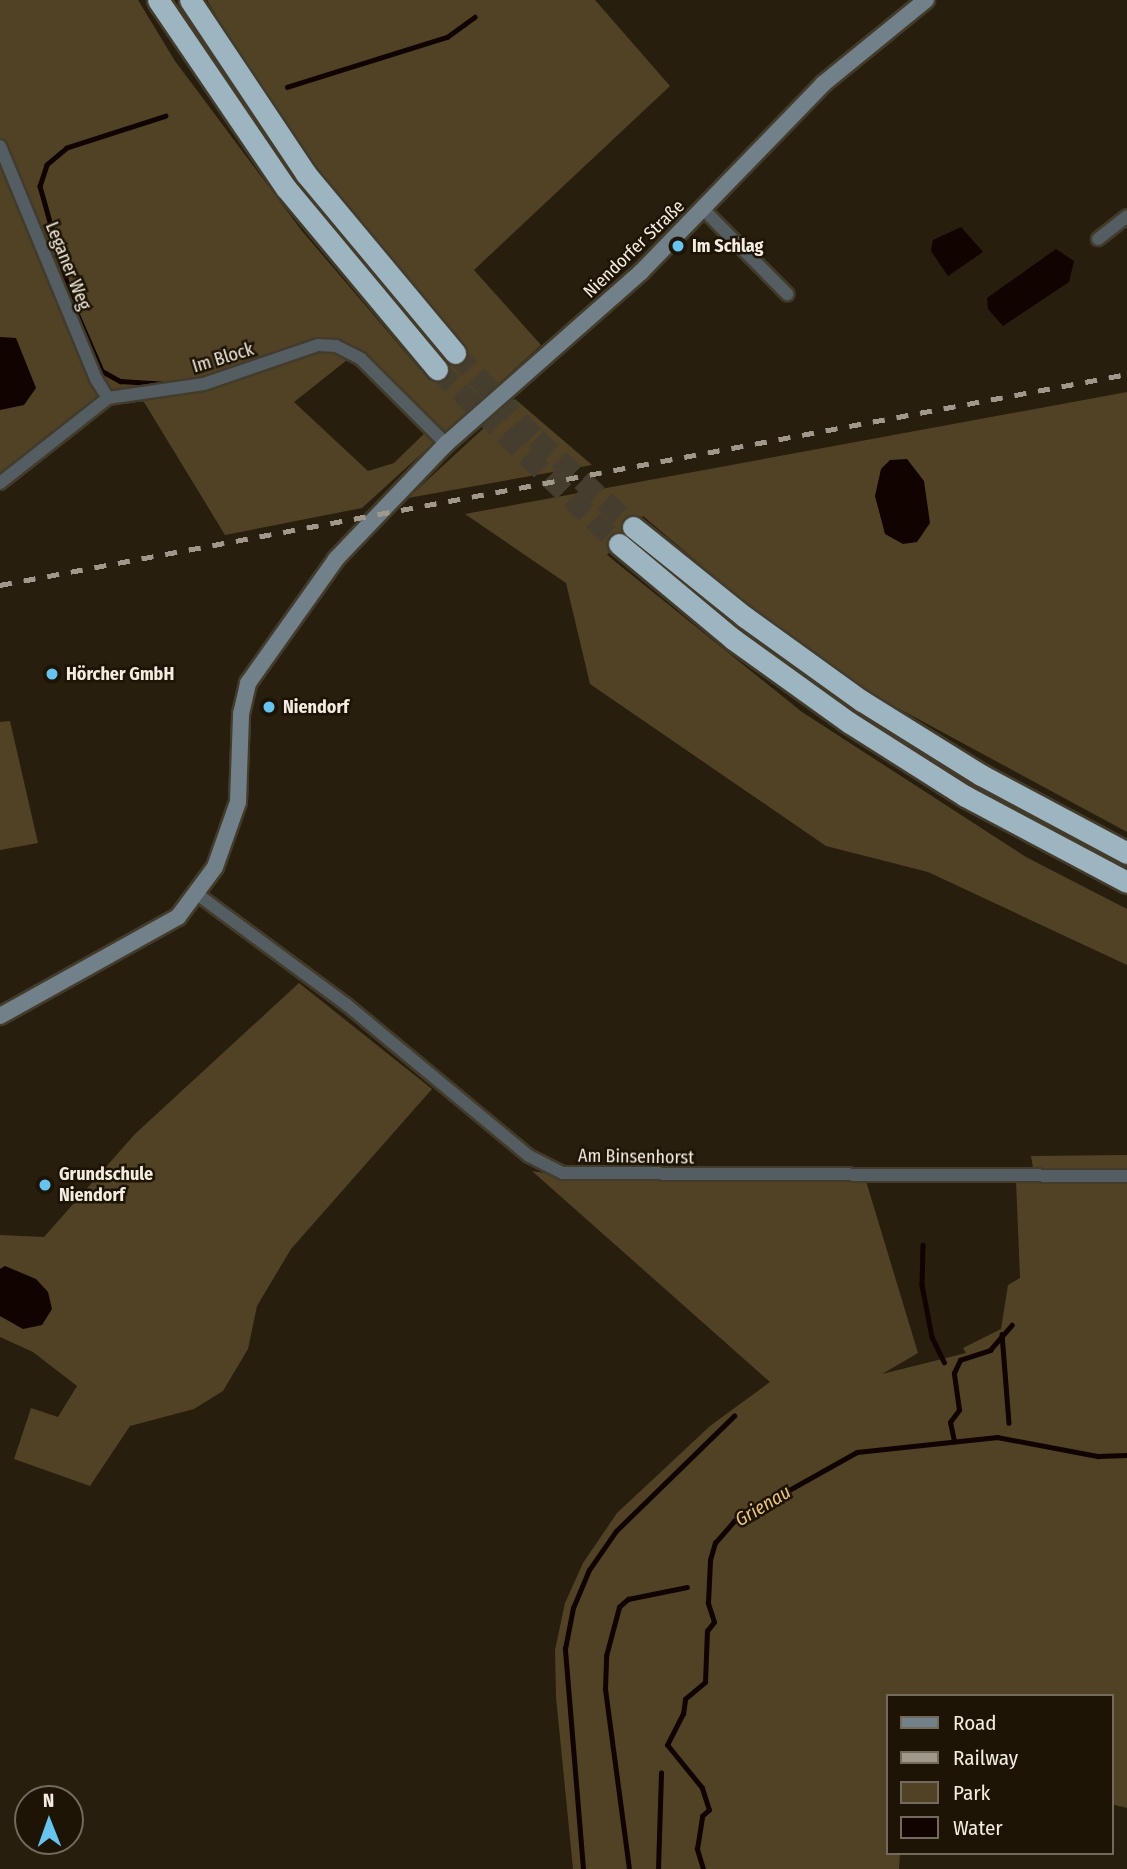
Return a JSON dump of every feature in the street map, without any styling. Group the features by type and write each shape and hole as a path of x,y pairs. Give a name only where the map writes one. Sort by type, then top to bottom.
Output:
{"highway":[{"path":"158,0 286,188 437,369"},
{"path":"190,0 306,174 455,353"},
{"path":"633,527 745,617 862,701 981,775 1127,853"},
{"path":"619,544 733,639 850,723 965,796 1127,882"}],"main road":[{"name":"Niendorfer Straße","path":"0,1016 178,917 215,867 238,802 247,683 336,559 446,444 641,272 823,84 926,0"}],"street":[{"name":"Leganer Weg","path":"0,146 96,379 108,397"},
{"path":"703,209 787,294"},
{"path":"1098,239 1127,216"},
{"name":"Im Block","path":"108,397 204,384 302,349 336,346 361,359 446,444"},
{"path":"0,483 108,397"},
{"name":"Am Binsenhorst","path":"197,894 346,1005 529,1156 563,1173 1127,1176"}],"green space":[{"path":"0,0 138,0 175,61 302,231 429,380 466,346 299,151 207,0 595,0 670,86 474,270 541,345 362,508 225,535 144,402 124,399 86,407 0,477","holes":["361,349 435,423 394,463 368,471 294,402"]},
{"path":"1127,392 1127,832 870,693 753,609 643,516 607,555 802,712 1026,857 1127,909 1127,965 928,872 826,846 590,684 566,583 465,514"},
{"path":"515,399 592,465 408,498"},
{"path":"10,721 38,843 0,850 0,722"},
{"path":"299,983 432,1089 291,1249 257,1306 248,1349 223,1391 194,1409 130,1426 90,1486 14,1459 31,1408 58,1417 77,1386 33,1352 0,1337 0,1235 44,1237 135,1134"},
{"path":"1127,1155 1127,1808 1113,1804 1113,1694 886,1694 886,1855 900,1855 899,1869 573,1869 556,1697 555,1650 565,1603 583,1563 617,1513 710,1426 770,1382 532,1171 579,1179 866,1181 918,1353 882,1374 966,1353 963,1348 1001,1329 1008,1285 1020,1278 1016,1180 1035,1180 1031,1156"}],"water":[{"path":"961,227 983,252 948,276 931,251 933,240"},
{"path":"1056,249 1074,261 1069,282 1003,326 988,309 987,298"},
{"path":"0,337 16,338 36,388 24,405 0,410"},
{"path":"907,459 924,481 930,523 917,542 903,544 885,534 875,496 881,469 890,460"},
{"path":"5,1266 36,1279 48,1292 52,1309 42,1325 23,1329 0,1316 0,1269"}],"waterway":[{"path":"287,87 447,37 475,17"},
{"path":"166,116 67,148 47,165 40,186 73,304 102,371 120,381 167,384"},
{"path":"923,1245 922,1285 932,1337 944,1362"},
{"path":"954,1441 950,1422 959,1410 954,1373 960,1360 990,1350 1012,1325"},
{"path":"1002,1334 1009,1423"},
{"path":"583,1869 565,1649 573,1608 589,1570 616,1531 734,1416"},
{"name":"Grienau","path":"703,1869 697,1849 702,1816 709,1810 702,1788 667,1745 683,1714 685,1699 705,1682 707,1631 714,1622 708,1603 710,1560 715,1543 734,1521 857,1452 997,1437 1098,1456 1127,1455"},
{"path":"629,1869 605,1689 606,1656 619,1607 628,1599 687,1587"},
{"path":"658,1869 661,1773"}],"tunnel":[{"path":"455,353 536,438 633,527"},
{"path":"437,369 619,544"}],"railway":[{"path":"0,585 1127,374"}],"place":[{"name":"Im Schlag","path":"678,246"},
{"name":"Hörcher GmbH","path":"52,674"},
{"name":"Niendorf","path":"269,707"},
{"name":"Grundschule Niendorf","path":"45,1185"}]}
